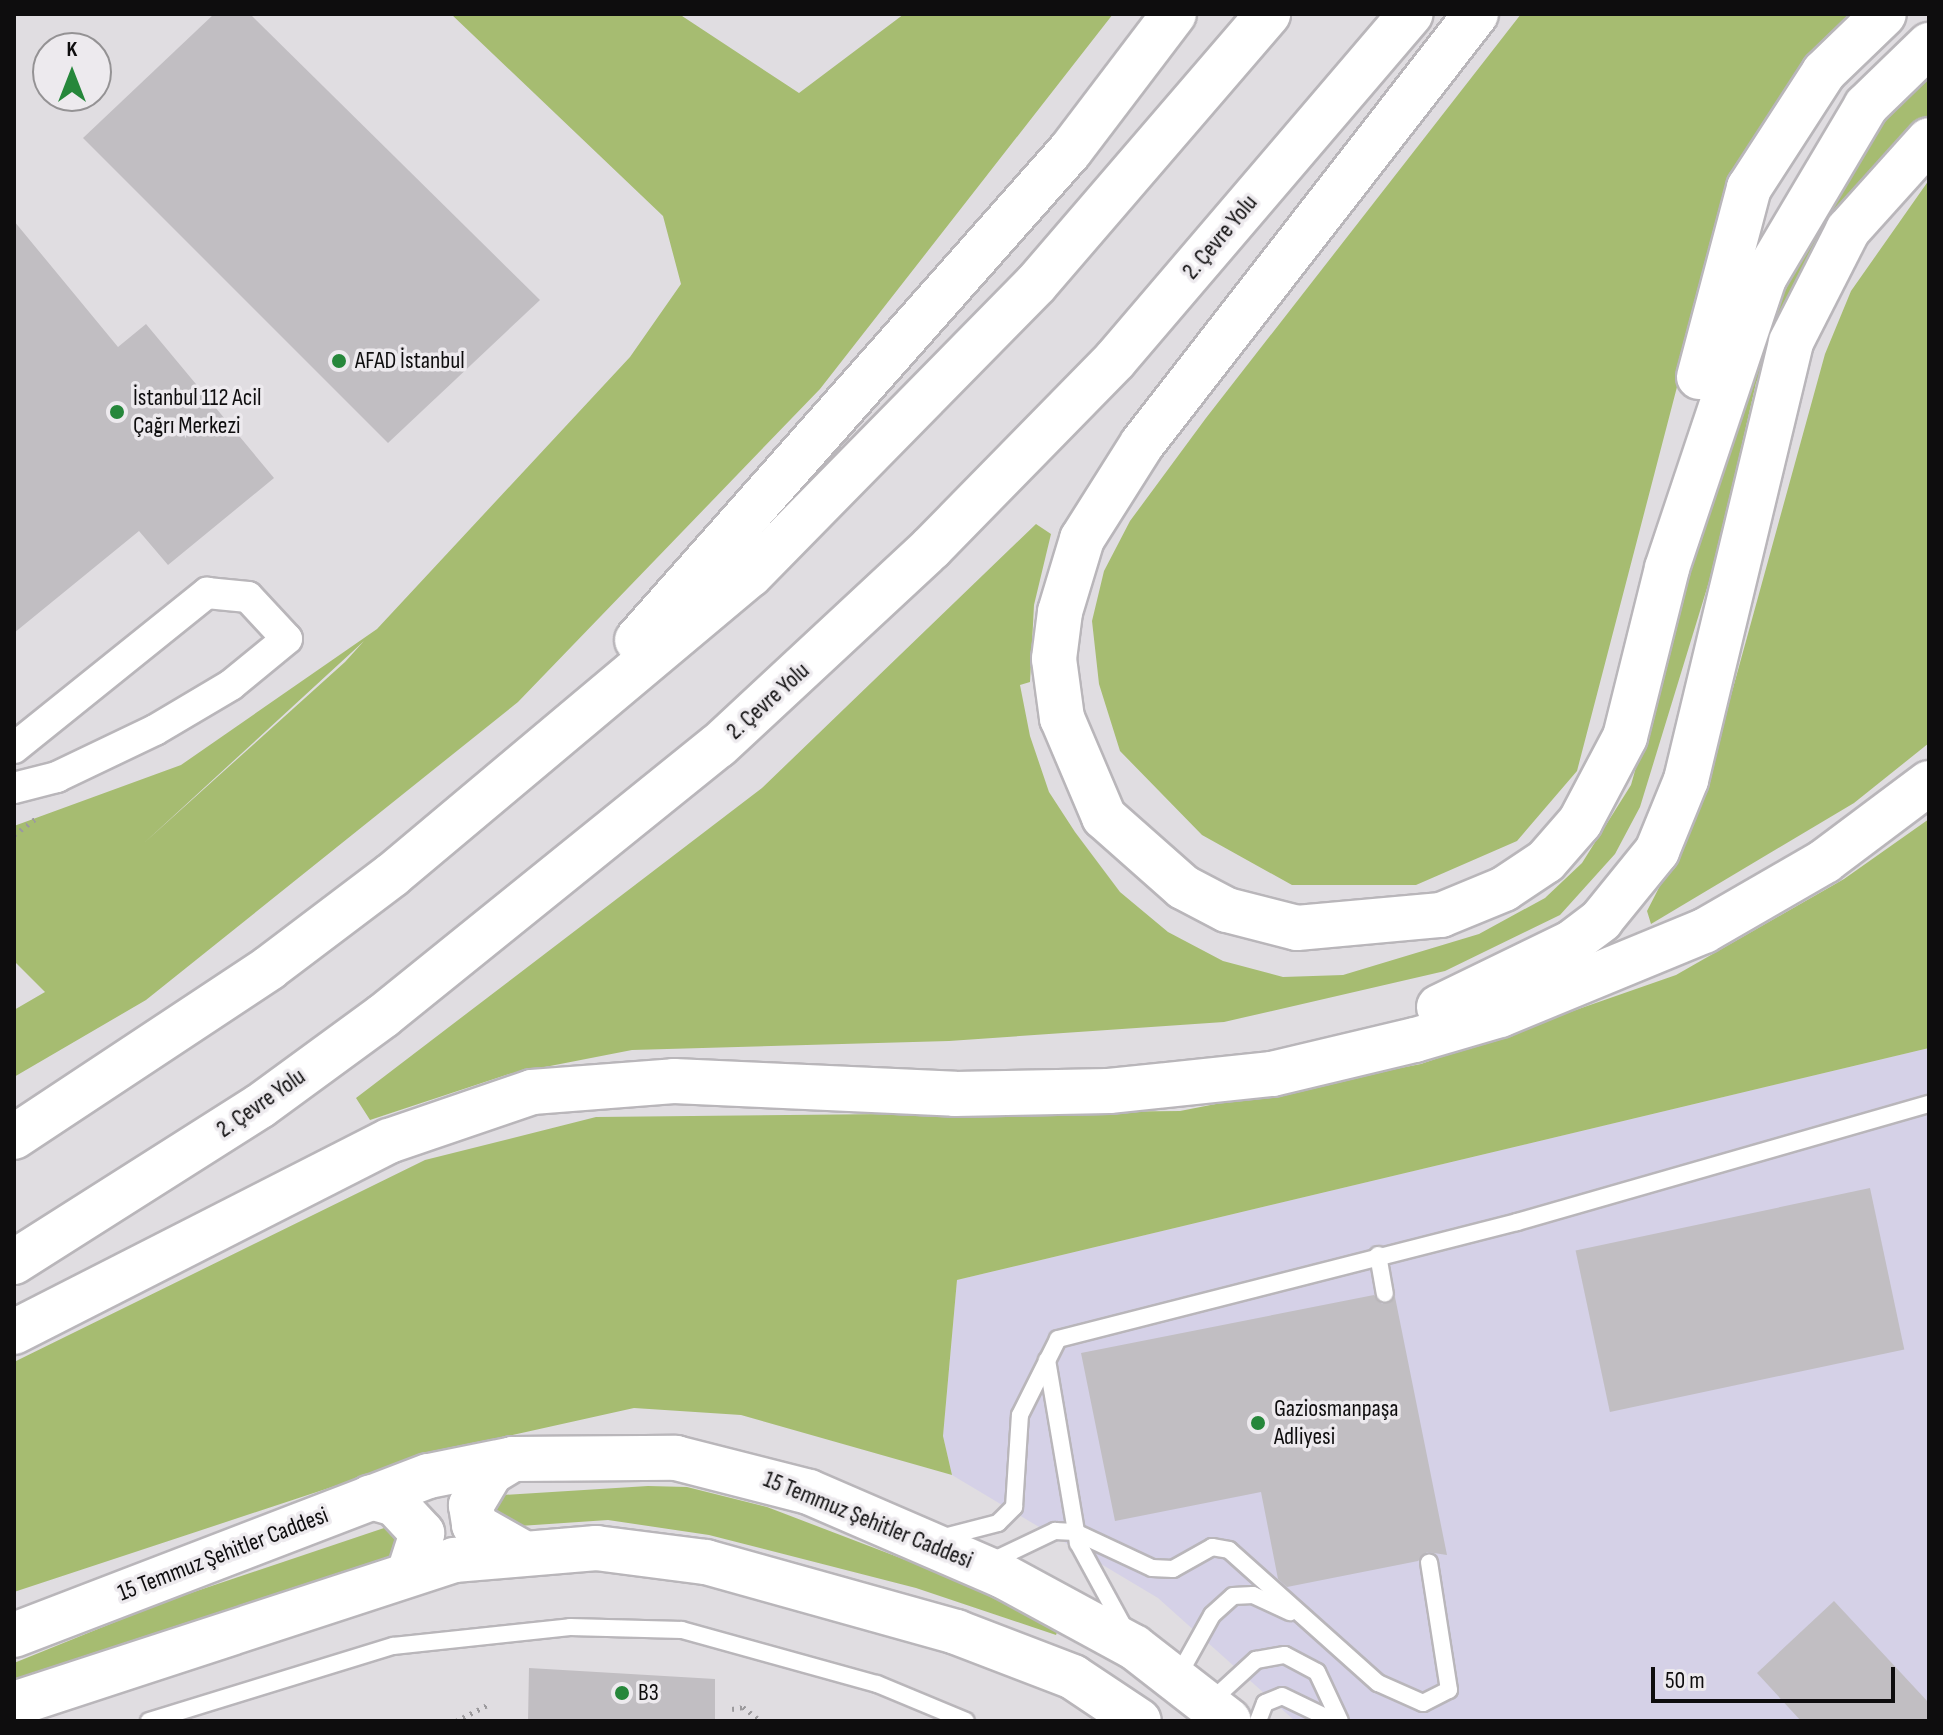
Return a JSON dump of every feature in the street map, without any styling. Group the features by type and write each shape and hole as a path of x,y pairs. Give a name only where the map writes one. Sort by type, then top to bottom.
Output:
{"main road":[{"path":"1018,209 1137,14"},
{"path":"519,775 1117,95 1174,14"},
{"path":"14,1137 269,968 519,775 857,472 1036,284 1268,14"},
{"name":"2. Çevre Yolu","path":"14,1262 260,1106 383,1016 718,746 931,548 1115,360 1410,14"},
{"path":"1476,14 1142,444 1082,539 1054,659 1072,751 1104,817 1136,851 1227,910 1297,928 1373,927 1441,915 1504,889 1546,861 1580,822 1625,737 1667,568 1764,278 1866,106 1929,45"},
{"path":"1667,568 1694,396 1749,188 1824,72 1884,14"},
{"path":"1180,1084 1466,997 1571,943 1626,892 1679,804 1791,342 1848,230 1929,140"},
{"path":"14,1332 389,1141 532,1092 674,1081 955,1094 1180,1084 1343,1060 1500,1015 1636,962 1752,904 1929,783"},
{"path":"513,1459 491,1472 471,1505 474,1525 518,1550"},
{"name":"15 Temmuz Şehitler Caddesi","path":"14,1635 371,1497 513,1459 719,1464 907,1532 974,1563 1134,1647 1205,1701"},
{"path":"371,1497 395,1504 422,1533 409,1573"},
{"path":"14,1704 409,1573 518,1550 648,1551 706,1562 1028,1655 1139,1721"}],"street":[{"path":"14,748 207,593 248,597 287,639 231,685 155,730 57,777 14,788"}],"lane":[{"path":"907,1532 959,1538 998,1523 1014,1507 1020,1415 1058,1339 1089,1328 1378,1255 1929,1104"},
{"path":"1378,1255 1385,1293"},
{"path":"1047,1360 1075,1532 1134,1647"},
{"path":"974,1563 1001,1560 1055,1531 1075,1532 1152,1568 1173,1569 1212,1547 1229,1550 1299,1616 1394,1695 1440,1699 1449,1672 1429,1563"},
{"path":"1205,1701 1212,1615 1233,1596 1253,1595 1299,1616"},
{"path":"149,1721 393,1646 570,1627 682,1630 877,1684 966,1721"},
{"path":"1205,1701 1256,1660 1285,1655 1317,1672 1337,1721"},
{"path":"1258,1721 1265,1703 1282,1696 1337,1721"}],"path":[{"path":"456,1721 490,1704"},
{"path":"732,1709 743,1707 761,1721"}],"shaded area":[{"path":"1929,1048 1929,1721 1295,1721 1158,1598 952,1475 943,1436 957,1280"}],"green space":[{"path":"451,14 679,14 799,93 904,14 1113,14 820,389 518,702 146,1000 14,1077 14,1010 45,992 14,961 14,826 181,765 377,629 630,357 681,284 663,216","holes":["364,641 345,662 144,843"]},
{"path":"1521,14 1863,14 1814,55 1734,168 1577,771 1517,841 1416,885 1292,885 1202,835 1120,751 1099,684 1092,621 1104,571 1130,521 1206,418"},
{"path":"1929,72 1929,115 1847,198 1811,253 1756,383 1715,562 1640,807 1615,854 1560,915 1445,971 1224,1022 949,1041 632,1050 509,1074 370,1120 356,1098 762,788 1036,524 1051,534 1034,605 1030,682 1020,685 1030,736 1049,792 1075,832 1120,892 1168,932 1223,961 1283,977 1343,975 1479,934 1545,898 1582,863 1631,785 1763,312 1872,131"},
{"path":"1929,180 1929,743 1854,803 1651,924 1647,911 1700,808 1825,354 1851,291"},
{"path":"1929,819 1929,1048 957,1280 943,1436 952,1475 741,1415 634,1408 441,1451 14,1592 14,1362 425,1160 596,1117 1180,1111 1421,1064 1676,975 1844,879"},
{"path":"648,1486 687,1487 767,1507 924,1567 1059,1627 1056,1635 916,1588 709,1535 608,1520 505,1527 492,1514 502,1495"},
{"path":"390,1526 402,1535 391,1558 14,1682 14,1663 167,1601"}],"building":[{"path":"214,14 250,14 540,300 388,443 83,138"},
{"name":"İstanbul 112 Acil Çağrı Merkezi","path":"14,221 118,347 146,324 274,478 168,565 139,531 14,633"},
{"path":"1870,1188 1904,1349 1610,1412 1576,1251"},
{"name":"Gaziosmanpaşa Adliyesi","path":"1374,1295 1382,1304 1395,1297 1447,1555 1427,1552 1418,1561 1287,1587 1278,1579 1261,1492 1115,1521 1081,1353"},
{"path":"1834,1601 1929,1703 1929,1721 1801,1721 1757,1673"},
{"name":"B3","path":"529,1668 715,1679 715,1721 528,1721"}],"place":[{"name":"AFAD İstanbul","path":"339,361"},
{"name":"İstanbul 112 Acil Çağrı Merkezi","path":"117,412"},
{"name":"Gaziosmanpaşa Adliyesi","path":"1258,1423"},
{"name":"B3","path":"622,1693"}]}
